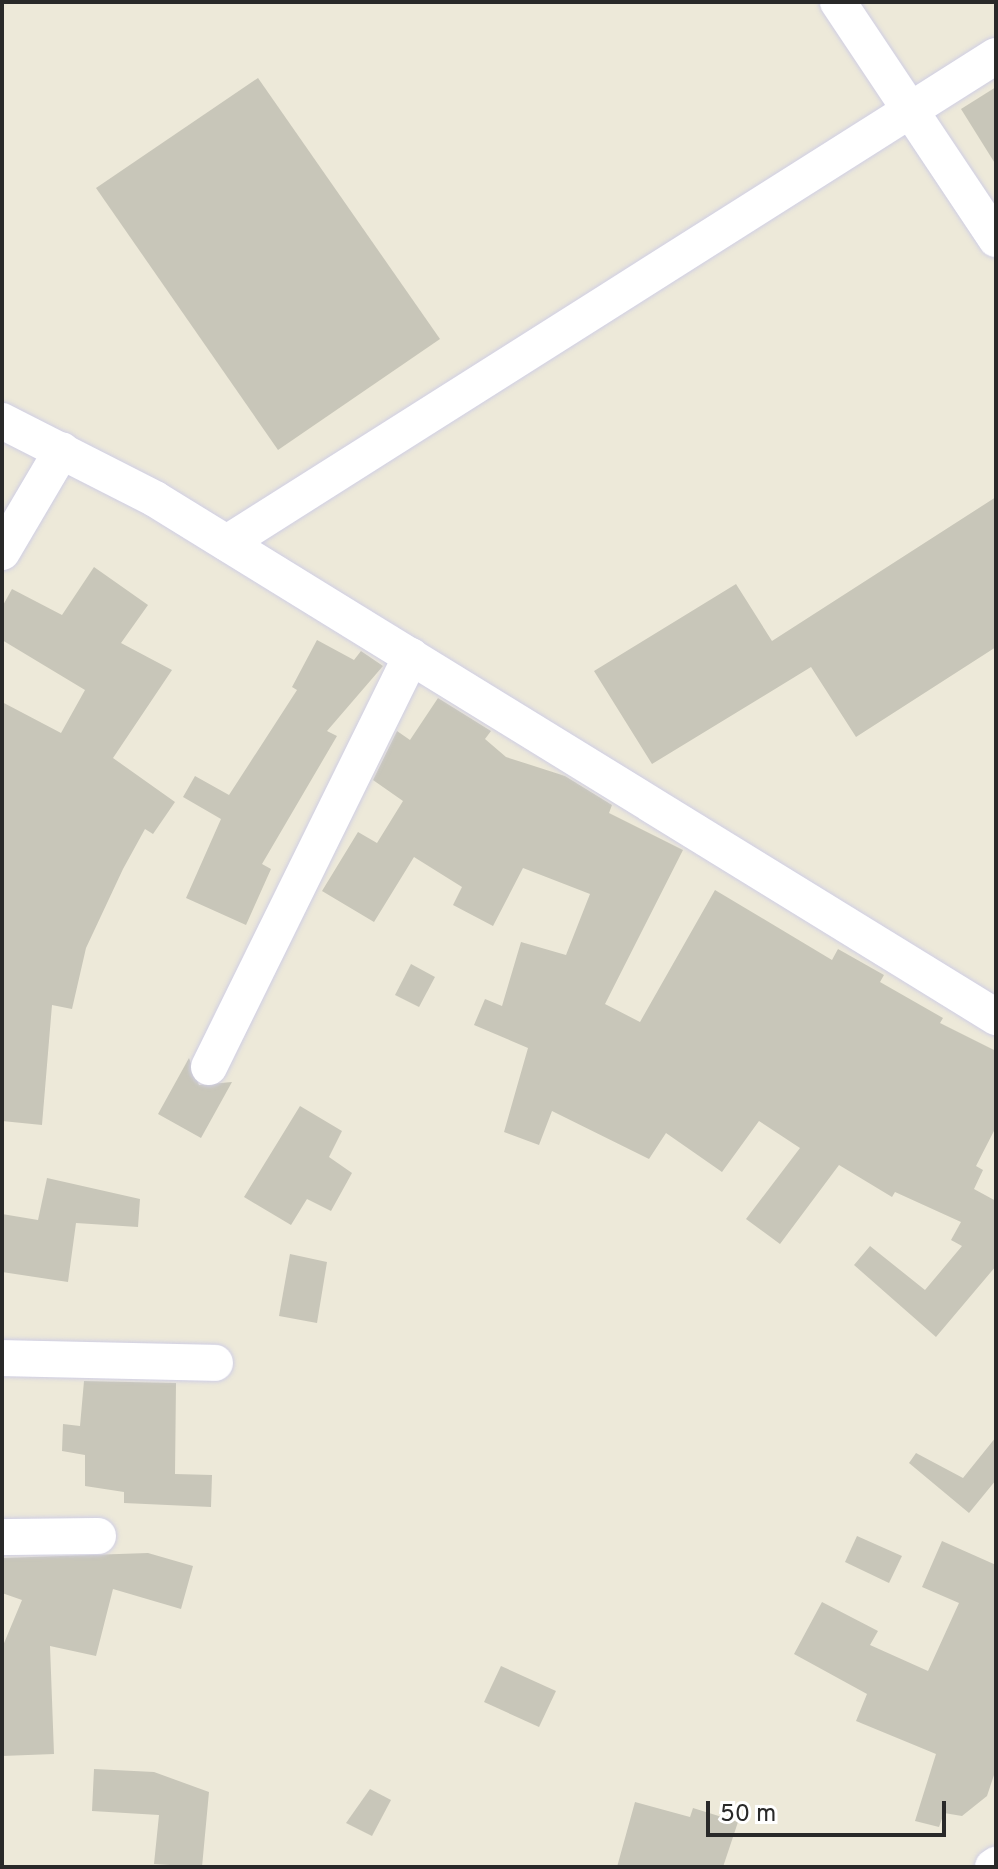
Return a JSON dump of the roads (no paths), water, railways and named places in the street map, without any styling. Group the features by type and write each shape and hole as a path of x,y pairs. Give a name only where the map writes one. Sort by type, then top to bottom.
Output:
{"street":[{"path":"838,2 996,239"},
{"path":"227,543 996,56"},
{"path":"2,421 62,450 227,543 996,1017"},
{"path":"2,552 62,450"},
{"path":"209,1067 411,656"},
{"path":"2,1358 215,1363"},
{"path":"2,1537 98,1536"}]}
